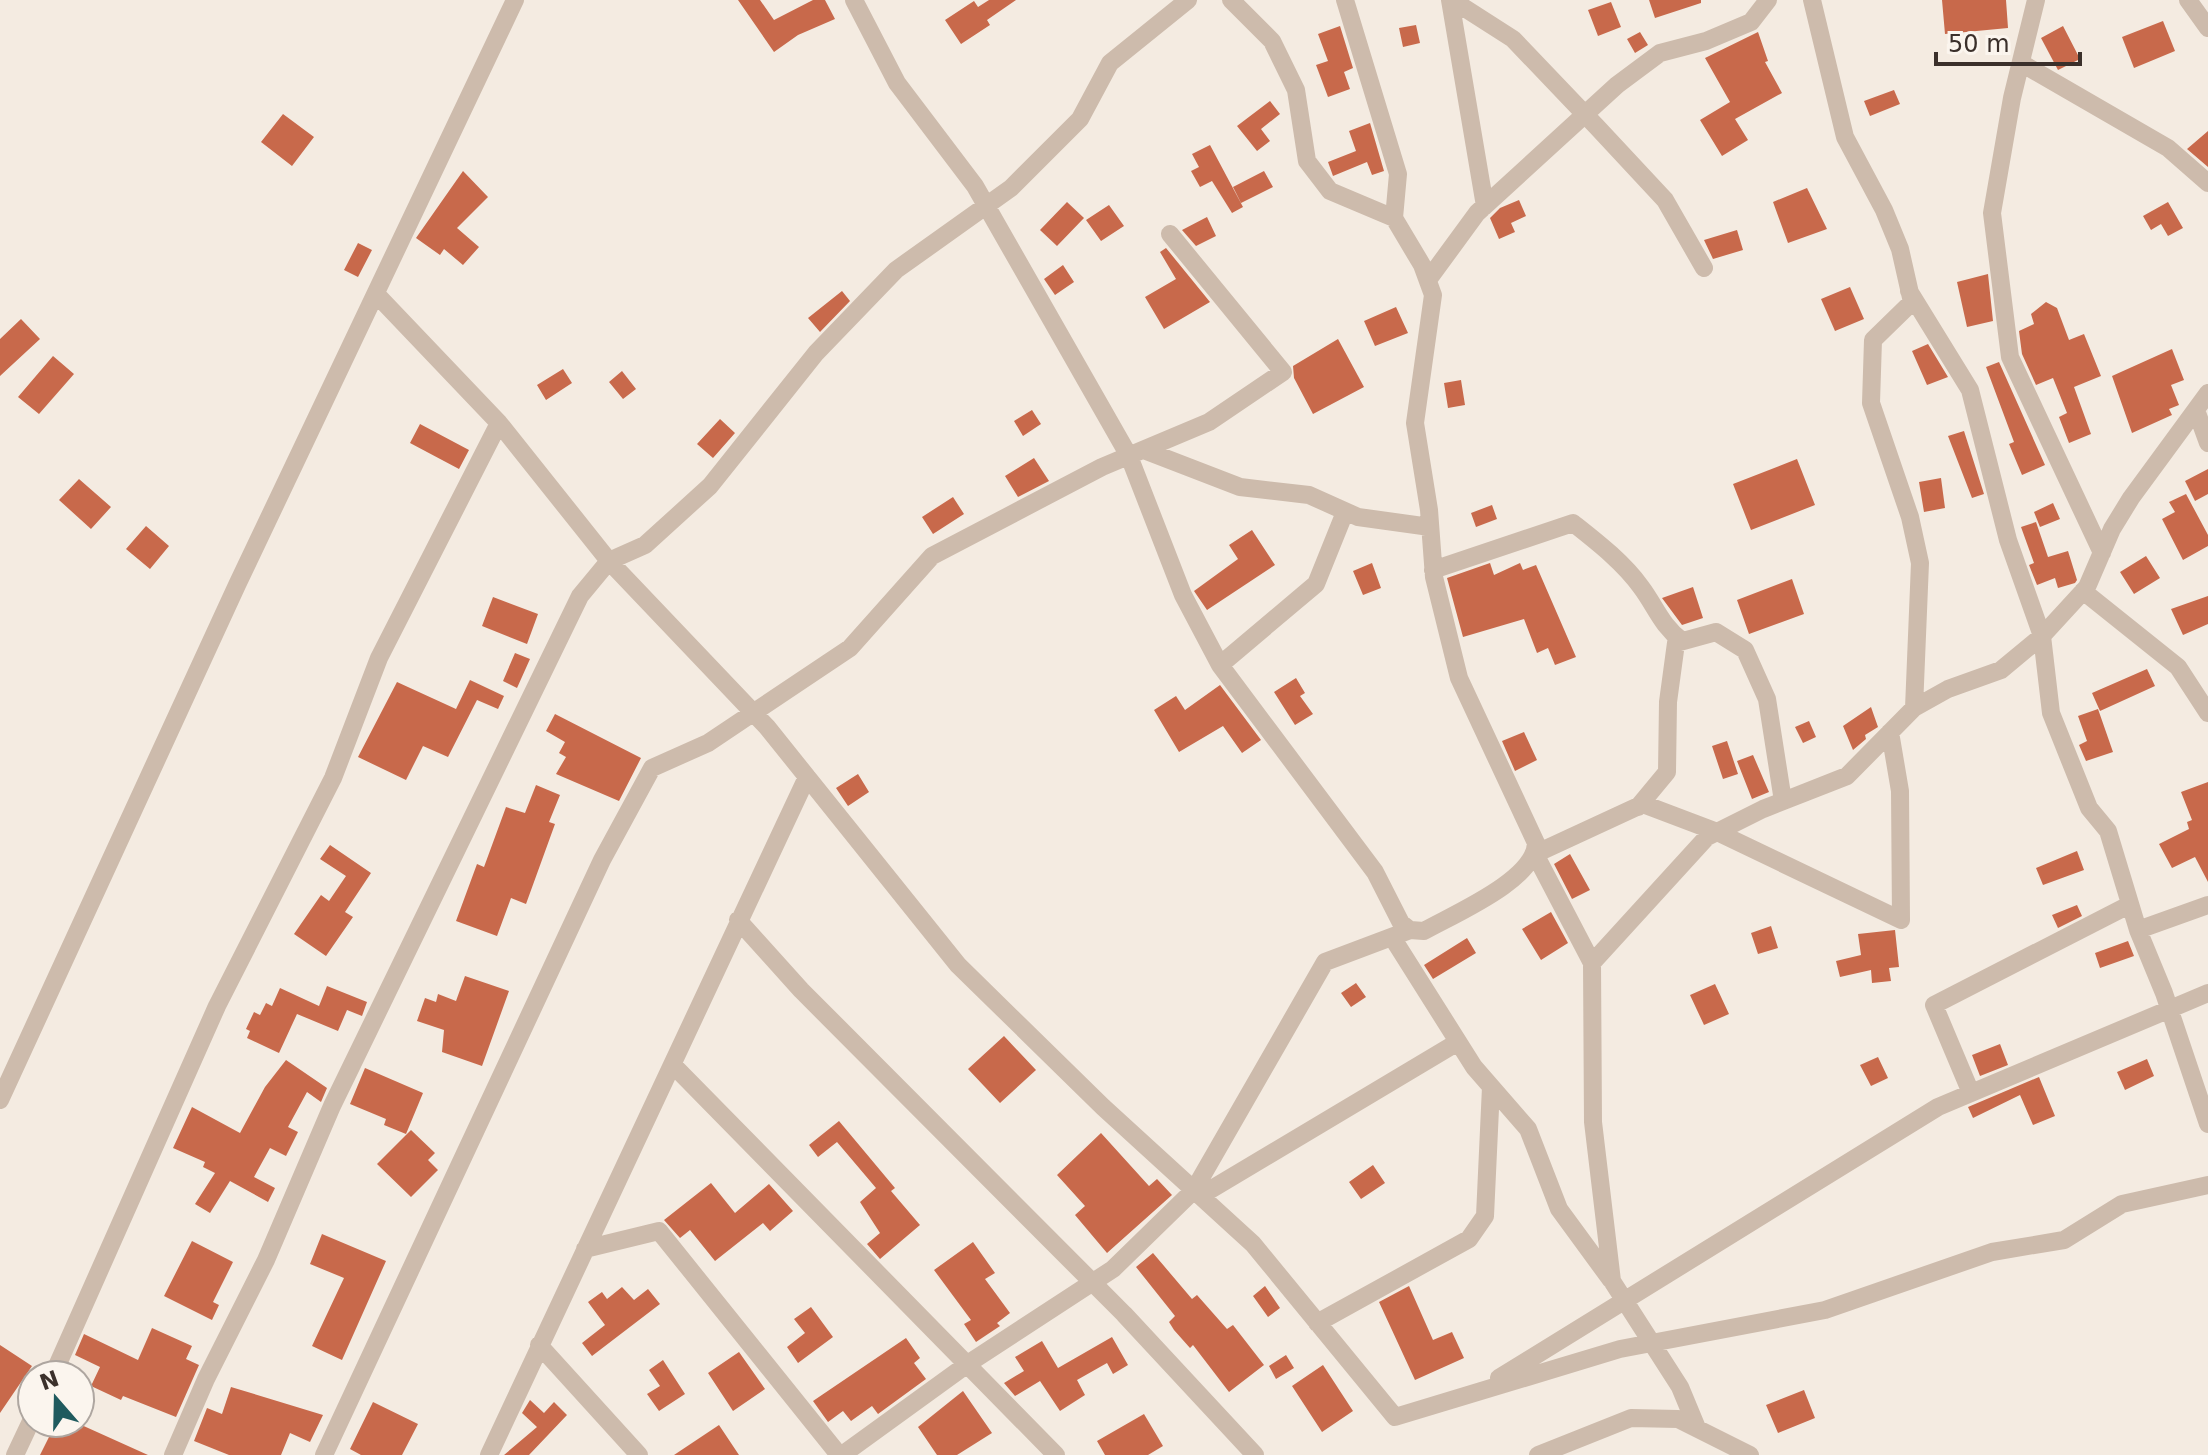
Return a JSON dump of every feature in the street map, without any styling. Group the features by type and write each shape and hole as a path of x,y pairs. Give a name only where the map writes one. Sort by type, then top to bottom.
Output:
{"street":[{"path":"0,1100 237,585 515,0"},
{"path":"854,0 897,83 986,206 1136,453 1183,595 1220,665 1375,872 1387,901 1401,923 1410,930"},
{"path":"173,1455 206,1379 266,1260 332,1106 580,596 609,561 645,545 710,486 816,353 896,270 1011,188 1080,119 1110,63 1188,0"},
{"path":"1231,0 1272,41 1296,90 1307,161 1330,191 1394,218"},
{"path":"1345,0 1398,174 1394,218 1433,295 1415,423 1433,570 1459,678 1531,830 1535,854 1592,963 1593,1122 1612,1281"},
{"path":"1451,0 1513,39 1585,114 1665,200 1704,268"},
{"path":"1451,0 1485,206"},
{"path":"1812,0 1845,137 1884,210 1900,249 1912,302 1873,340 1871,403 1910,517 1920,563 1914,708"},
{"path":"2036,0 1992,213 2010,357 2102,553"},
{"path":"2188,0 2208,28"},
{"path":"1428,280 1485,206 1585,114 1660,53 1706,41 1751,22 1766,1"},
{"path":"2021,63 2168,148 2208,183"},
{"path":"324,1455 582,902 652,768 708,743 850,648 932,556 1136,453 1209,422 1283,372 1170,234"},
{"path":"1909,291 1970,390 2008,540 2042,636 2051,713 2089,808 2108,831 2138,930 2199,1072 2208,1124"},
{"path":"377,295 499,423 609,561 753,714 958,965 1253,1244 1395,1417 1651,1343 1825,1310 1992,1252 2064,1240 2122,1204 2208,1185"},
{"path":"1592,963 1707,837 1783,801 1847,776 1914,708 1948,689 2001,670 2042,636 2083,591 2131,498 2208,393"},
{"path":"2196,410 2208,443"},
{"path":"60,1359 217,1006 333,778 379,658 499,423"},
{"path":"1136,453 1240,487 1309,495 1358,517 1430,527"},
{"path":"1220,665 1316,584 1345,512"},
{"path":"1433,570 1573,523 1600,544 1641,587 1664,628 1682,641"},
{"path":"2083,591 2178,667 2208,713"},
{"path":"1638,807 1667,772 1668,702 1676,643 1716,632 1745,650 1767,699 1783,801"},
{"path":"1197,1193 1325,962 1410,930 1424,931 1506,884 1530,866 1535,854 1643,804 1717,832 1901,920 1900,791 1890,732"},
{"path":"489,1455 807,777"},
{"path":"1971,1093 1934,1005 2129,905"},
{"path":"2138,930 2208,905"},
{"path":"738,920 801,990 1093,1282 1255,1455"},
{"path":"1392,937 1458,1042 1491,1087 1528,1129 1559,1209 1612,1281 1680,1387 1697,1428"},
{"path":"1477,1392 1938,1107 2208,993"},
{"path":"585,1249 659,1231 840,1455 969,1363 1113,1269 1197,1193 1458,1042"},
{"path":"673,1065 1056,1455"},
{"path":"1317,1323 1469,1239 1485,1216 1491,1087"},
{"path":"539,1345 639,1455"},
{"path":"1538,1455 1631,1418 1678,1419 1750,1455"}],"building":[{"path":"738,0 760,0 774,20 813,0 825,0 835,19 798,35 774,52"},
{"path":"989,0 1016,0 987,20 990,25 961,44 945,20 974,1 978,7"},
{"path":"1649,0 1701,0 1701,3 1655,18"},
{"path":"1942,0 2006,0 2008,28 1945,34"},
{"path":"1611,2 1621,27 1598,36 1588,10"},
{"path":"2163,21 2175,51 2134,68 2122,37"},
{"path":"1416,25 1420,43 1403,47 1399,28"},
{"path":"1340,26 1353,68 1344,72 1350,89 1328,97 1316,65 1328,61 1318,34"},
{"path":"2063,26 2080,59 2058,70 2041,38"},
{"path":"1640,32 1648,45 1635,53 1627,39"},
{"path":"1758,32 1768,61 1765,62 1782,93 1735,119 1748,140 1722,156 1700,120 1730,102 1705,58"},
{"path":"1894,90 1900,104 1870,116 1864,101"},
{"path":"1270,101 1280,114 1261,129 1270,141 1257,151 1237,126"},
{"path":"283,114 314,137 292,166 261,142"},
{"path":"1370,123 1384,171 1372,175 1367,162 1333,176 1328,162 1356,151 1349,131"},
{"path":"2208,131 2208,167 2187,149"},
{"path":"1210,145 1243,207 1232,213 1212,181 1200,187 1191,171 1199,167 1192,154"},
{"path":"463,171 488,197 457,228 479,247 463,265 444,249 440,255 416,238"},
{"path":"1264,171 1273,187 1241,203 1233,187"},
{"path":"1807,188 1827,229 1788,243 1773,202"},
{"path":"1519,200 1526,216 1511,223 1515,232 1499,239 1490,218 1500,208"},
{"path":"1067,202 1084,218 1057,246 1040,230"},
{"path":"2168,202 2183,228 2168,236 2161,224 2151,230 2143,216"},
{"path":"1109,205 1124,226 1101,241 1086,220"},
{"path":"1207,217 1216,236 1196,246 1182,230"},
{"path":"1737,230 1743,250 1713,259 1704,240"},
{"path":"358,243 372,250 358,277 344,270"},
{"path":"1166,248 1210,302 1164,329 1145,297 1176,279 1160,252"},
{"path":"1063,265 1074,282 1055,295 1044,279"},
{"path":"1988,274 1993,321 1967,327 1957,282"},
{"path":"1850,287 1864,319 1835,331 1821,299"},
{"path":"842,291 850,301 820,332 808,318"},
{"path":"2046,302 2057,308 2069,340 2084,334 2101,376 2074,387 2091,434 2069,443 2059,417 2067,413 2053,378 2036,385 2022,354 2019,331 2034,324 2031,314"},
{"path":"1396,307 1408,333 1375,346 1364,321"},
{"path":"21,319 40,339 0,376 0,339"},
{"path":"1338,339 1364,387 1313,414 1294,378 1293,366"},
{"path":"1928,344 1948,377 1927,385 1912,351"},
{"path":"2172,349 2184,380 2171,385 2179,405 2169,409 2172,415 2132,433 2112,376"},
{"path":"53,356 74,374 39,414 18,397"},
{"path":"1999,362 2045,465 2022,475 2009,444 2014,442 1986,367"},
{"path":"563,369 572,383 546,400 537,385"},
{"path":"622,371 636,389 623,399 609,382"},
{"path":"1461,380 1465,405 1448,408 1444,383"},
{"path":"1032,410 1041,424 1023,436 1014,421"},
{"path":"720,419 735,433 713,458 697,444"},
{"path":"420,424 469,450 459,469 410,443"},
{"path":"1964,431 1984,494 1972,498 1948,436"},
{"path":"1034,458 1049,481 1018,497 1005,476"},
{"path":"1797,459 1815,505 1751,530 1733,484"},
{"path":"2208,469 2208,494 2195,501 2185,481"},
{"path":"1941,478 1945,508 1924,512 1919,482"},
{"path":"79,479 111,507 91,529 59,500"},
{"path":"2186,494 2208,535 2208,546 2183,560 2162,519 2175,512 2169,502"},
{"path":"953,497 964,514 933,534 922,517"},
{"path":"2053,503 2060,519 2040,527 2034,512"},
{"path":"1492,505 1497,519 1476,527 1471,513"},
{"path":"2036,522 2048,557 2068,551 2077,580 2075,583 2058,588 2055,578 2037,585 2029,565 2034,563 2021,527"},
{"path":"146,526 169,546 150,569 126,549"},
{"path":"1252,530 1275,565 1207,610 1194,591 1238,559 1229,545"},
{"path":"2146,556 2160,578 2134,594 2120,572"},
{"path":"1372,563 1381,588 1363,595 1353,571"},
{"path":"1490,563 1494,575 1520,563 1523,570 1536,565 1576,657 1555,665 1548,648 1537,653 1524,619 1463,637 1447,578"},
{"path":"1792,579 1804,614 1749,634 1737,600"},
{"path":"1693,587 1703,618 1682,625 1662,598"},
{"path":"2208,596 2208,624 2183,635 2171,609"},
{"path":"493,597 538,614 527,644 482,626"},
{"path":"515,653 530,659 517,688 503,681"},
{"path":"2147,669 2155,686 2100,711 2092,693"},
{"path":"1296,678 1305,693 1300,696 1313,714 1295,725 1274,692"},
{"path":"470,680 504,696 498,709 477,700 448,757 423,746 406,780 358,757 397,682 456,709"},
{"path":"1220,685 1261,740 1242,753 1223,726 1179,752 1154,710 1176,696 1185,710"},
{"path":"1871,707 1878,727 1865,735 1866,739 1853,750 1843,726"},
{"path":"2098,709 2113,752 2086,761 2079,745 2087,741 2078,716"},
{"path":"555,714 641,758 619,801 556,774 566,757 559,753 565,742 546,731"},
{"path":"1809,721 1816,737 1803,743 1795,727"},
{"path":"1524,732 1537,760 1515,771 1502,741"},
{"path":"1727,741 1738,774 1723,779 1712,746"},
{"path":"1753,755 1769,792 1752,799 1737,761"},
{"path":"858,774 869,792 848,806 836,788"},
{"path":"2208,782 2208,882 2195,857 2172,868 2159,844 2189,829 2187,822 2192,820 2181,792"},
{"path":"536,785 560,795 549,822 555,824 526,904 511,898 497,936 456,921 477,864 484,867 506,807 525,813"},
{"path":"330,845 371,873 345,912 353,917 326,956 294,934 321,895 329,901 346,876 320,859"},
{"path":"2077,851 2084,870 2043,885 2036,868"},
{"path":"1570,854 1590,890 1572,899 1554,864"},
{"path":"2077,905 2082,916 2058,928 2052,915"},
{"path":"1551,912 1568,943 1541,960 1522,929"},
{"path":"1771,926 1778,948 1758,954 1751,933"},
{"path":"1895,930 1899,967 1889,968 1891,981 1872,983 1871,970 1840,977 1836,961 1861,955 1858,934"},
{"path":"1467,938 1476,953 1433,979 1424,965"},
{"path":"2128,941 2134,956 2100,968 2095,953"},
{"path":"465,976 509,991 482,1066 442,1052 444,1030 417,1021 425,998 436,1002 438,994 456,1001"},
{"path":"1356,983 1366,997 1351,1007 1341,993"},
{"path":"1715,984 1729,1014 1704,1025 1690,995"},
{"path":"327,986 367,1002 362,1016 347,1010 338,1031 297,1014 279,1053 247,1038 250,1031 246,1029 254,1012 260,1015 266,1003 272,1006 280,988 319,1006"},
{"path":"1004,1036 1036,1070 1000,1103 968,1069"},
{"path":"2000,1044 2008,1065 1980,1076 1972,1055"},
{"path":"1878,1057 1888,1078 1871,1086 1860,1065"},
{"path":"2147,1059 2154,1076 2125,1090 2117,1072"},
{"path":"286,1060 327,1088 321,1102 307,1092 288,1127 298,1132 286,1156 270,1148 254,1177 275,1188 268,1202 230,1181 210,1213 195,1204 215,1173 203,1167 205,1162 173,1148 192,1107 240,1133 265,1087"},
{"path":"365,1068 423,1093 406,1134 384,1125 386,1119 350,1104"},
{"path":"2039,1077 2055,1116 2033,1125 2020,1095 1973,1118 1968,1107"},
{"path":"839,1121 895,1188 891,1191 920,1225 880,1259 867,1244 880,1233 860,1202 876,1188 837,1142 818,1157 809,1145"},
{"path":"411,1130 435,1153 428,1160 438,1170 411,1197 377,1164"},
{"path":"1101,1133 1149,1186 1157,1179 1172,1195 1107,1253 1075,1215 1085,1206 1057,1175"},
{"path":"1373,1165 1385,1183 1361,1199 1349,1182"},
{"path":"711,1183 735,1213 769,1184 793,1211 770,1231 763,1223 715,1261 690,1230 680,1238 664,1220"},
{"path":"322,1234 386,1261 342,1360 312,1346 344,1278 310,1264"},
{"path":"192,1241 233,1262 213,1302 219,1305 212,1320 164,1296"},
{"path":"973,1242 995,1273 985,1279 1010,1313 997,1323 1000,1326 976,1342 964,1324 971,1320 934,1270"},
{"path":"1153,1253 1192,1299 1197,1295 1227,1329 1233,1325 1264,1365 1229,1392 1193,1345 1190,1348 1174,1330 1169,1322 1175,1316 1136,1267"},
{"path":"1265,1286 1280,1308 1268,1317 1253,1296"},
{"path":"1409,1286 1433,1340 1452,1332 1464,1358 1415,1380 1379,1302"},
{"path":"622,1287 634,1300 648,1289 660,1304 592,1356 582,1343 605,1325 588,1302 602,1292 607,1299"},
{"path":"811,1307 833,1337 798,1363 787,1347 805,1333 794,1319"},
{"path":"152,1328 192,1346 186,1359 199,1365 176,1417 123,1396 121,1400 96,1388 100,1367 96,1365 96,1359 75,1355 84,1334 138,1360"},
{"path":"1112,1337 1128,1365 1113,1374 1107,1363 1077,1380 1085,1395 1060,1411 1040,1381 1015,1396 1004,1383 1024,1371 1015,1357 1042,1341 1058,1368"},
{"path":"906,1338 920,1358 914,1363 926,1379 878,1414 872,1406 851,1421 843,1411 828,1422 813,1401"},
{"path":"0,1345 21,1359 16,1359 16,1390 0,1413"},
{"path":"739,1352 765,1389 733,1411 708,1373"},
{"path":"1286,1355 1294,1368 1276,1379 1269,1366"},
{"path":"663,1360 685,1394 659,1411 647,1394 660,1386 649,1370"},
{"path":"1323,1365 1353,1411 1322,1432 1292,1386"},
{"path":"231,1387 323,1415 310,1442 290,1433 281,1455 229,1455 194,1441 207,1408 222,1414"},
{"path":"1804,1390 1815,1418 1778,1433 1766,1405"},
{"path":"963,1391 992,1433 957,1455 937,1455 918,1427"},
{"path":"530,1400 544,1413 554,1402 567,1415 529,1455 504,1455 537,1427 522,1413"},
{"path":"373,1402 418,1424 402,1455 361,1455 350,1449"},
{"path":"1144,1414 1163,1446 1148,1455 1105,1455 1097,1441"},
{"path":"719,1425 739,1455 674,1455"},
{"path":"96,1432 148,1455 40,1455 48,1439 96,1439"}]}
